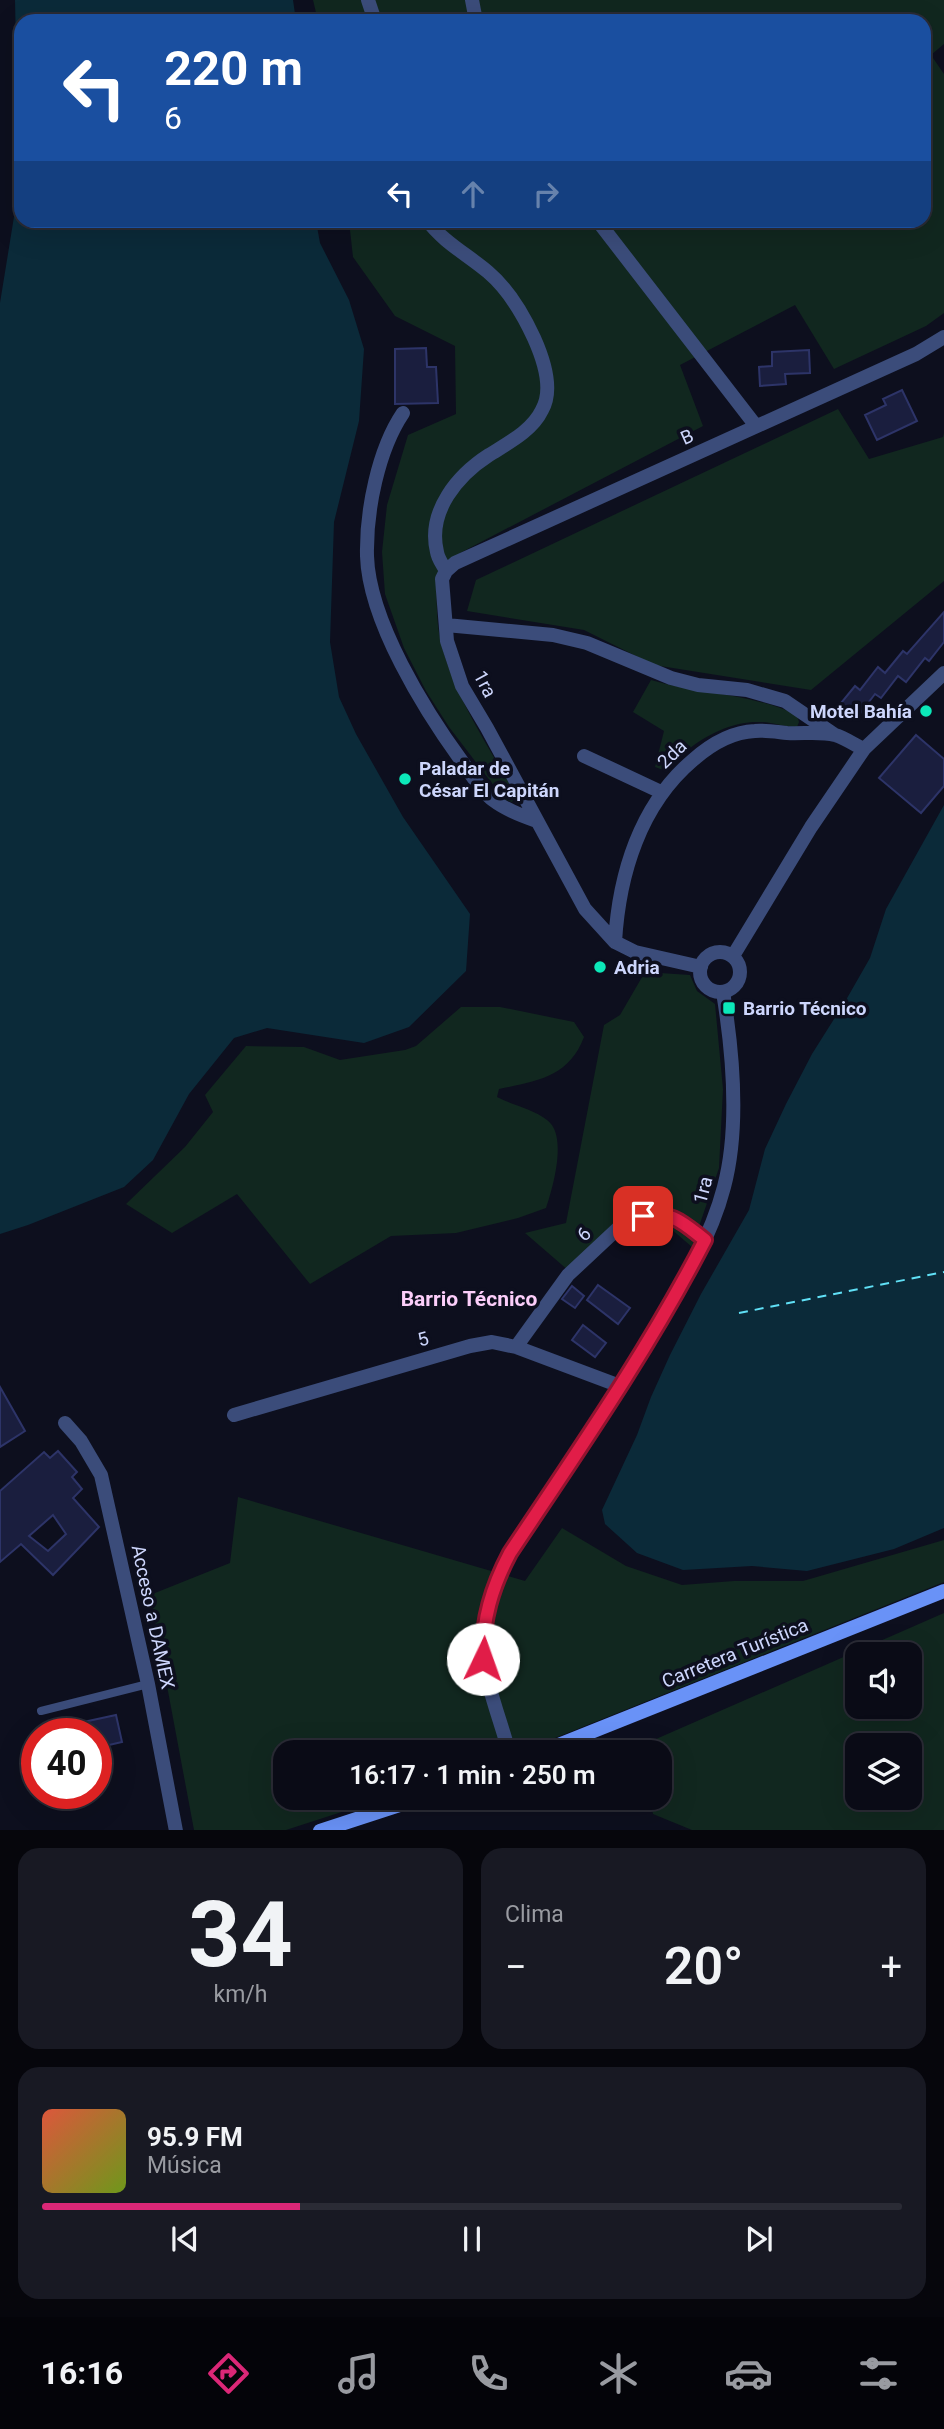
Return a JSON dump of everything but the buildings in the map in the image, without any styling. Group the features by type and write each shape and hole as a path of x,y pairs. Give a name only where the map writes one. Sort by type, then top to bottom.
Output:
{"main road":[{"name":"Carretera Turística","path":"571,1740 944,1591"},
{"path":"320,1830 383,1810"}],"street":[{"path":"435,228 489,273 507,292 533,336 547,378 543,409 535,420 514,439 464,475 451,488 441,506 435,531 437,553 446,571"},
{"path":"603,228 756,426"},
{"name":"B","path":"446,571 456,563 916,355 944,337"},
{"path":"403,413 391,430 382,455 369,528 367,557 380,616 425,705 474,777 492,799 519,815 537,821"},
{"name":"1ra","path":"446,571 442,579 442,589 447,641 462,686 488,728 585,909 615,942 635,952 701,967"},
{"path":"446,625 554,635 587,643 671,678 698,685 747,690 785,701 835,735"},
{"path":"733,956 811,827 864,750 944,673"},
{"name":"2da","path":"615,942 618,903 627,864 642,827 661,792 704,750 724,738 754,730 835,735 864,750"},
{"path":"584,756 661,792"},
{"path":"718,952 733,956 741,969 737,984 723,992 715,992 702,982 701,967 710,954 718,952"},
{"name":"1ra","path":"506,1740 483,1659 482,1634 496,1579 684,1281 705,1240 725,1186 732,1152 732,1044 723,992"},
{"name":"6","path":"516,1347 568,1275 629,1218 658,1213 676,1217 705,1240"},
{"name":"5","path":"234,1415 470,1346 492,1342 516,1347 620,1386"},
{"name":"Acceso a DAMEX","path":"65,1423 81,1441 101,1475 148,1684 176,1830"}],"lane":[{"path":"41,1711 148,1684"}],"green space":[{"path":"313,0 944,0 944,44 931,55 931,14 316,14"},
{"path":"931,55 944,74 944,313 926,326 834,369 795,305 680,365 703,426 460,553 436,578 440,638 453,680 516,795 512,802 504,799 449,727 426,691 404,648 385,594 382,552 387,505 408,435 456,414 455,346 395,316 353,257 350,228 931,228"},
{"path":"838,409 869,459 943,437 944,433 944,581 811,690 654,665 584,630 467,611 476,580"},
{"path":"651,680 762,702 797,715 799,722 797,727 760,722 725,728 694,745 666,771 655,767 664,731 633,712"},
{"path":"645,972 690,975 697,991 715,1004 723,1089 719,1168 692,1247 663,1222 625,1212 569,1271 525,1233 566,1223 604,1025 620,1015"},
{"path":"461,1007 500,1007 574,1022 584,1037 578,1050 561,1069 539,1080 499,1089 497,1097 535,1113 553,1127 557,1137 557,1162 546,1208 518,1218 456,1233 391,1236 310,1284 237,1194 172,1233 126,1204 185,1147 213,1112 205,1095 246,1046 304,1047 340,1060 405,1050 416,1046"},
{"path":"238,1497 525,1581 562,1528 626,1566 682,1585 734,1581 803,1581 944,1540 944,1582 550,1740 273,1740 273,1810 348,1810 286,1830 194,1830 150,1595 230,1563"},
{"path":"944,1613 944,1830 692,1830 653,1814 652,1810 672,1810 672,1740 654,1740 845,1656 845,1719 922,1719 922,1642 878,1642"}],"water":[{"path":"15,0 293,0 295,14 15,14"},
{"path":"14,217 14,228 317,228 320,243 349,300 364,349 359,421 334,522 330,642 339,697 356,734 403,817 470,914 466,971 409,1027 364,1043 267,1028 234,1038 189,1094 153,1160 124,1187 0,1234 0,303"},
{"path":"944,805 944,1528 894,1549 807,1571 752,1566 683,1570 637,1553 605,1524 602,1510 670,1355 749,1210 765,1149 786,1104 812,1054 870,958 886,909"}],"ferry route":[{"path":"739,1313 944,1272"}],"place":[{"name":"Motel Bahía","path":"926,711"},
{"name":"Paladar de César El Capitán","path":"405,779"},
{"name":"Adria","path":"600,967"},
{"name":"Barrio Técnico","path":"729,1008"}],"district":[{"name":"Barrio Técnico","path":"469,1299"}],"route":[{"path":"483,1659 482,1634 496,1579 510,1553 620,1386 684,1281 705,1240 676,1217 658,1213 643,1216"}]}
